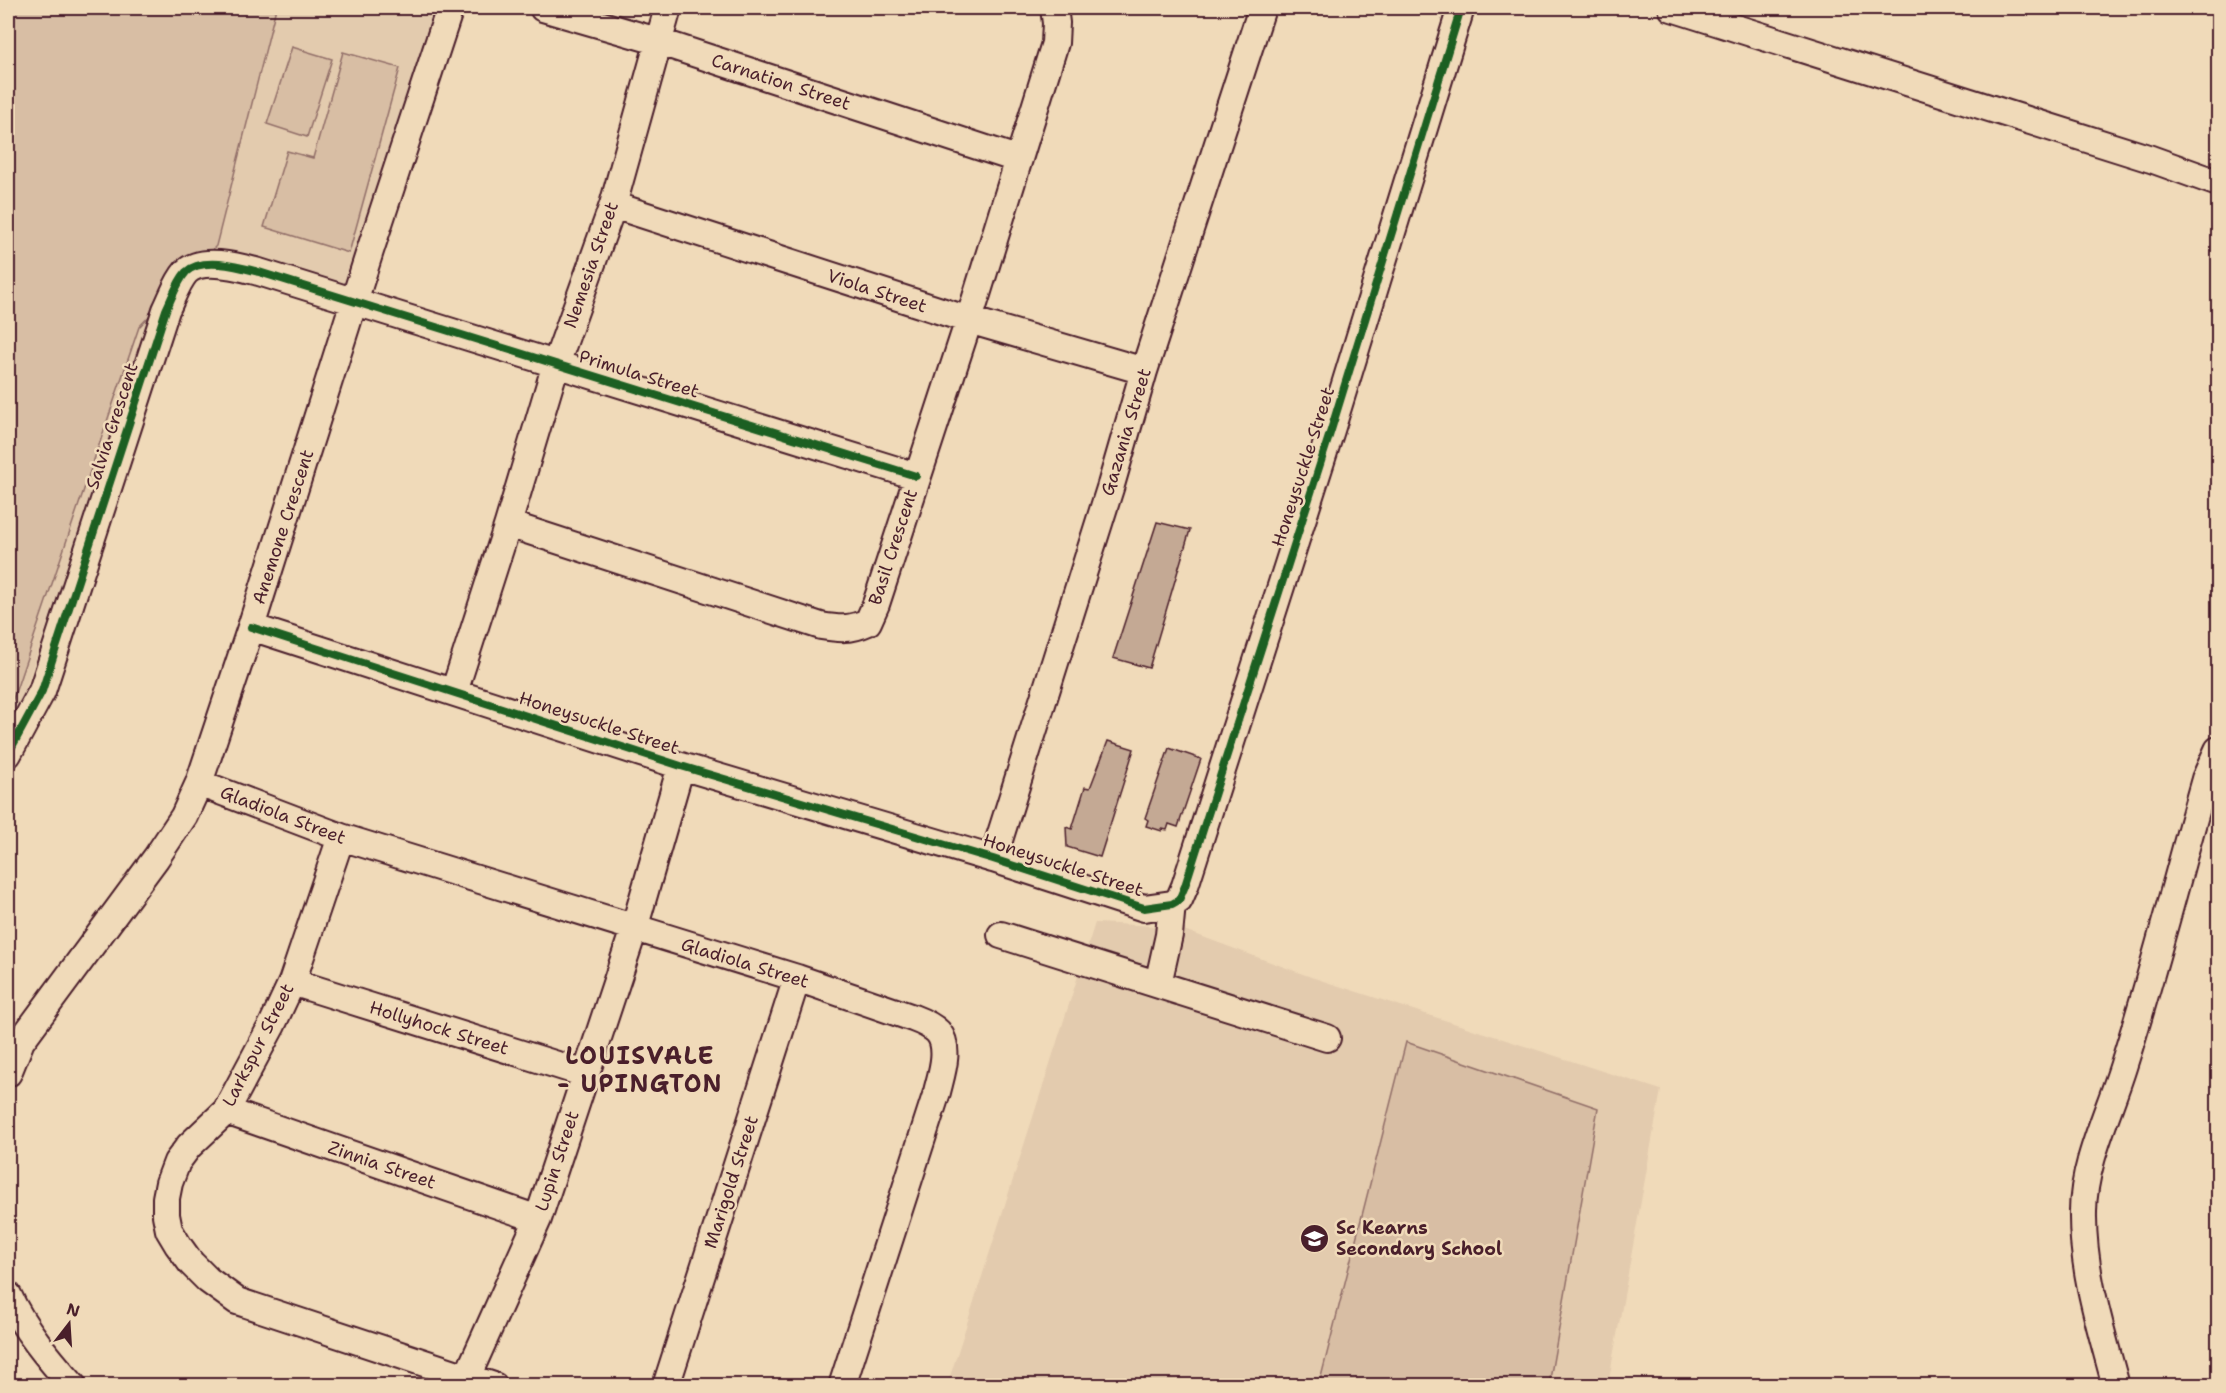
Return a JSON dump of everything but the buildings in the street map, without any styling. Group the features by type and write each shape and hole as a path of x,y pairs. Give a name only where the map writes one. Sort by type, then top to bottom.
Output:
{"street":[{"name":"Anemone Crescent","path":"8,1073 14,1036 156,858 184,816 199,783 450,8"},
{"name":"Carnation Street","path":"543,8 657,41 1017,159"},
{"name":"Nemesia Street","path":"454,692 556,364 613,205 668,8"},
{"name":"Basil Crescent","path":"508,524 821,626 854,628 868,622 876,604 916,476 969,320 1017,159 1055,43 1054,8"},
{"name":"Gazania Street","path":"993,859 1111,485 1144,371 1262,8"},
{"name":"Honeysuckle Street","path":"251,627 681,766 993,859 1144,908 1172,904 1179,900 1185,886 1334,419 1461,8"},
{"path":"1672,8 2140,155 2218,183"},
{"name":"Viola Street","path":"613,205 969,320 1144,371"},
{"name":"Salvia Crescent","path":"8,753 42,692 166,310 183,275 192,268 210,264 232,265 353,303"},
{"name":"Primula Street","path":"353,303 916,476"},
{"path":"2116,1386 2097,1315 2083,1237 2087,1179 2212,781 2218,750"},
{"name":"Lupin Street","path":"466,1377 538,1219 634,929 681,766"},
{"name":"Gladiola Street","path":"199,783 341,837 797,978 920,1021 939,1033 944,1046 944,1065 937,1092 842,1386"},
{"name":"Larkspur Street","path":"341,837 292,981 267,1035 226,1111 189,1146 177,1162 169,1182 166,1198 169,1230 190,1263 223,1292 237,1301 494,1386"},
{"path":"1158,984 1169,935 1172,904"},
{"path":"1001,935 1327,1038"},
{"name":"Marigold Street","path":"666,1386 797,978"},
{"name":"Hollyhock Street","path":"292,981 586,1074"},
{"name":"Zinnia Street","path":"226,1111 538,1219"},
{"path":"8,1295 16,1313 74,1386"}],"shaded area":[{"path":"8,8 435,8 345,290 245,253 172,290 122,404 17,714 8,710"},
{"path":"8,8 276,8 216,246 139,327 12,702 8,700"},
{"path":"292,47 332,59 307,137 267,124"},
{"path":"343,52 400,68 349,253 264,227 287,151 313,158"},
{"name":"Sc Kearns Secondary School","path":"1095,923 1176,927 1311,977 1661,1090 1608,1385 947,1386"},
{"path":"1406,1042 1598,1108 1549,1385 1319,1385"}],"cycle path":[{"path":"251,627 681,766 993,859 1144,908 1172,904 1179,900 1185,886 1331,430 1461,8"},
{"path":"8,754 42,691 166,310 177,285 186,272 193,267 221,264 259,272 916,476"}],"place":[{"name":"Sc Kearns Secondary School","path":"1315,1238"}],"district":[{"name":"LOUISVALE - UPINGTON","path":"640,1070"}]}
